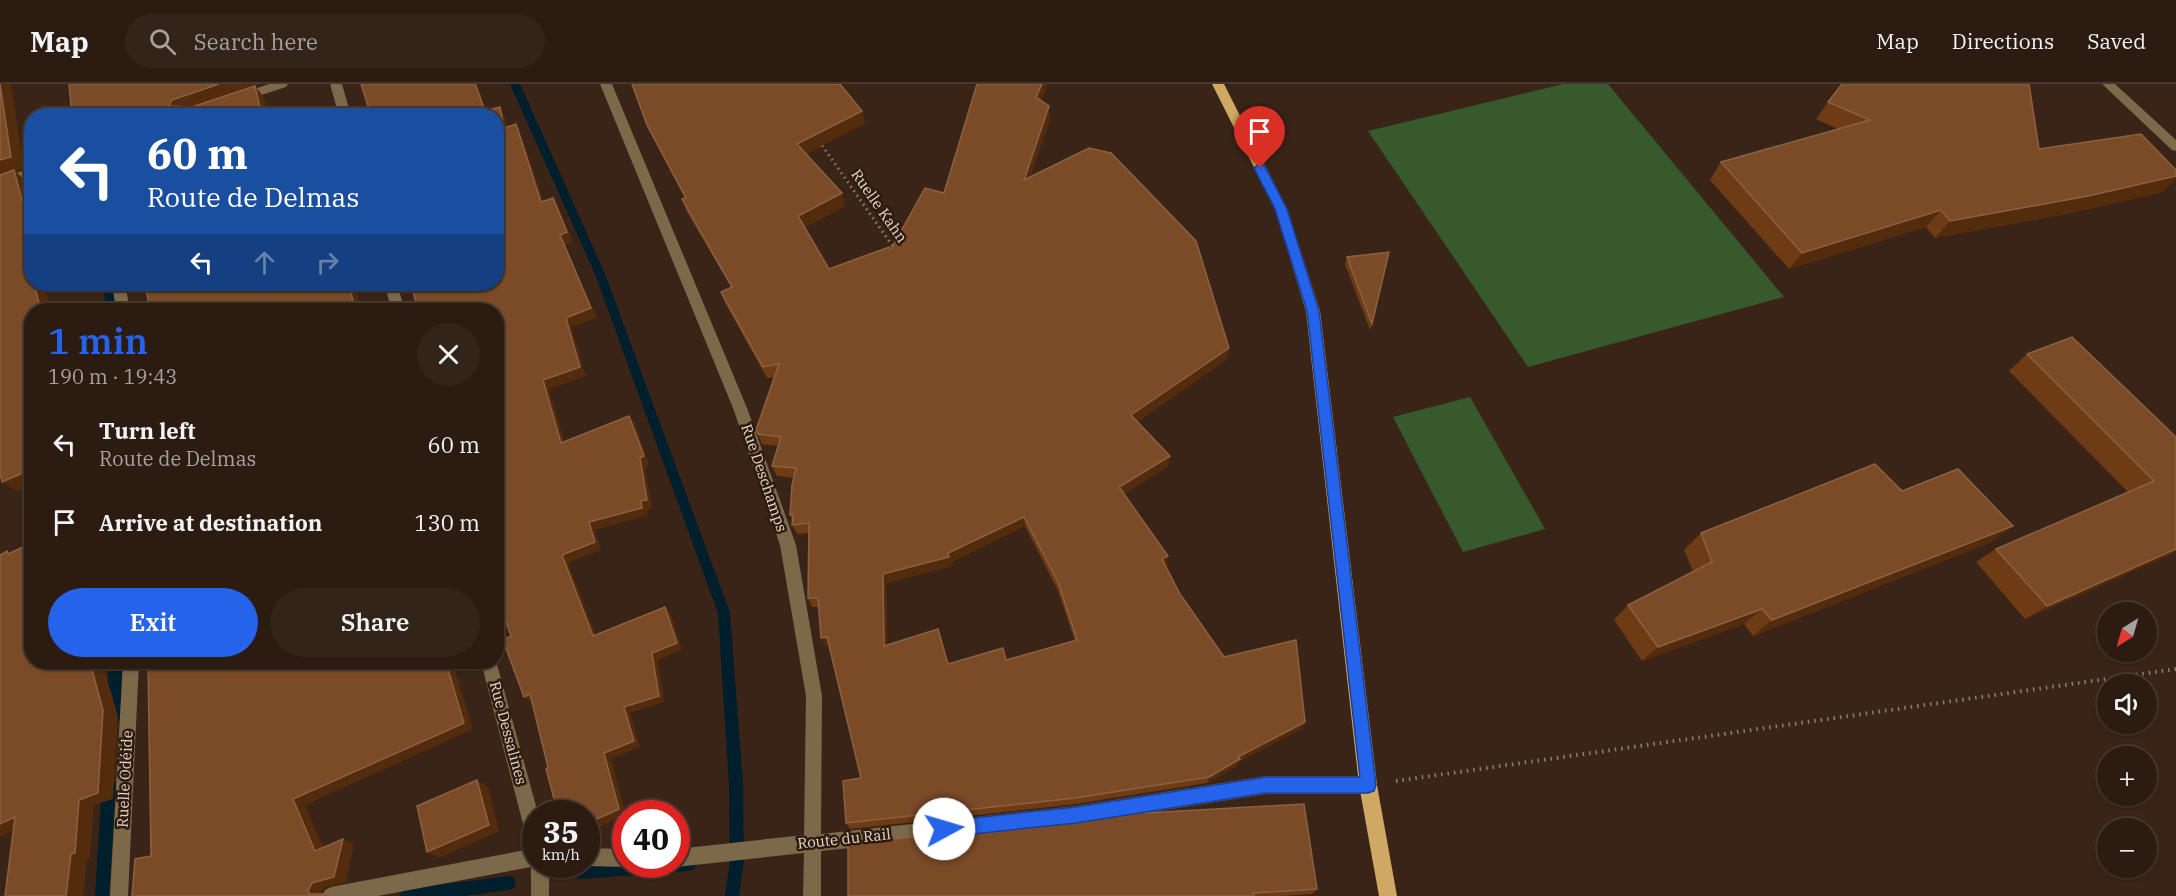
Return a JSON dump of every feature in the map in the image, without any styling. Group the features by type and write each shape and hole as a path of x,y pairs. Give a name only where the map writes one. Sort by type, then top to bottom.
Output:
{"main road":[{"path":"1218,84 1281,209 1313,311 1368,785 1388,896"}],"street":[{"path":"229,102 282,84"},
{"path":"336,84 343,108"},
{"name":"Rue Deschamps","path":"606,84 740,408 788,545 814,696 812,896"},
{"path":"2108,84 2176,147"},
{"path":"0,183 24,175"},
{"name":"Ruelle Odéide","path":"119,896 131,669"},
{"name":"Rue Dessalines","path":"491,669 526,800"},
{"name":"Route du Rail","path":"690,856 1076,815 1266,785 1368,785"},
{"path":"331,896 522,860"},
{"path":"540,878 540,896"}],"path":[{"name":"Ruelle Kahn","path":"813,133 896,250"},
{"path":"1368,785 2176,669"}],"green space":[{"path":"1563,84 1608,84 1784,297 1528,367 1368,131"},
{"path":"1470,397 1545,529 1463,552 1393,417"}],"building":[{"path":"0,84 11,157 0,160"},
{"path":"69,84 219,84 172,100 169,106 192,107 255,86 260,108 71,108"},
{"path":"361,84 475,84 484,108 369,108"},
{"path":"632,84 840,84 862,111 797,144 842,193 798,216 829,269 889,247 891,249 925,188 944,193 977,84 1042,84 1036,97 1049,106 1024,180 1089,148 1111,153 1196,241 1229,348 1131,415 1170,456 1119,487 1168,556 1162,559 1180,594 1224,657 1296,640 1305,722 1238,757 1240,759 1209,777 1075,798 846,823 843,781 861,778 827,637 821,638 818,598 808,598 809,523 792,525 793,515 790,515 792,485 796,468 772,466 781,437 758,434 756,430 779,364 763,367 721,292 732,287 682,199 686,198 647,125","holes":["1024,517 1058,582 1077,640 1006,660 1003,648 948,664 938,629 884,646 883,574 949,557 948,553"]},
{"path":"1842,84 2029,84 2039,149 2141,134 2176,170 2176,176 2088,196 1950,221 1941,210 1802,253 1721,162 1870,120 1828,102"},
{"path":"516,124 541,202 553,198 567,232 560,235 591,308 566,318 580,367 543,380 561,443 629,416 644,456 640,458 647,500 641,501 642,508 589,522 595,542 562,555 593,636 665,607 677,643 652,653 659,696 624,707 634,741 604,753 617,800 612,800 612,812 600,818 600,800 554,800 530,694 524,697 504,643 504,640 511,636 504,616 504,303 416,303 413,291 504,291 504,128"},
{"path":"14,170 24,208 24,233 22,234 24,291 36,291 39,303 24,303 24,472 2,482 0,472 0,175"},
{"path":"1389,252 1372,324 1347,257"},
{"path":"146,291 351,291 353,303 149,303"},
{"path":"2072,337 2176,437 2176,549 2047,606 1996,549 2154,481 2027,354"},
{"path":"1875,464 1902,491 1958,469 2013,526 1772,620 1762,609 1658,647 1628,605 1712,562 1701,533"},
{"path":"24,547 24,669 92,669 103,710 98,793 79,800 75,853 71,854 66,896 5,896 15,817 0,824 0,555 7,551 8,554"},
{"path":"148,669 448,669 464,723 293,799 315,851 343,839 334,877 312,883 308,891 310,894 330,894 330,896 132,896 135,859 151,856"},
{"path":"477,780 489,825 427,852 417,806"},
{"path":"1304,804 1317,889 1253,893 1254,896 848,896 848,844 1076,820 1154,808 1145,813"}],"waterway":[{"path":"515,84 600,274 724,613 736,785 737,861 732,896"},
{"path":"108,291 111,303"},
{"path":"113,717 116,669"},
{"path":"102,896 109,785"},
{"path":"600,871 612,870"},
{"path":"407,896 509,883"}],"route":[{"path":"944,829 1076,815 1266,785 1368,785 1313,311 1281,209 1260,168"}]}
